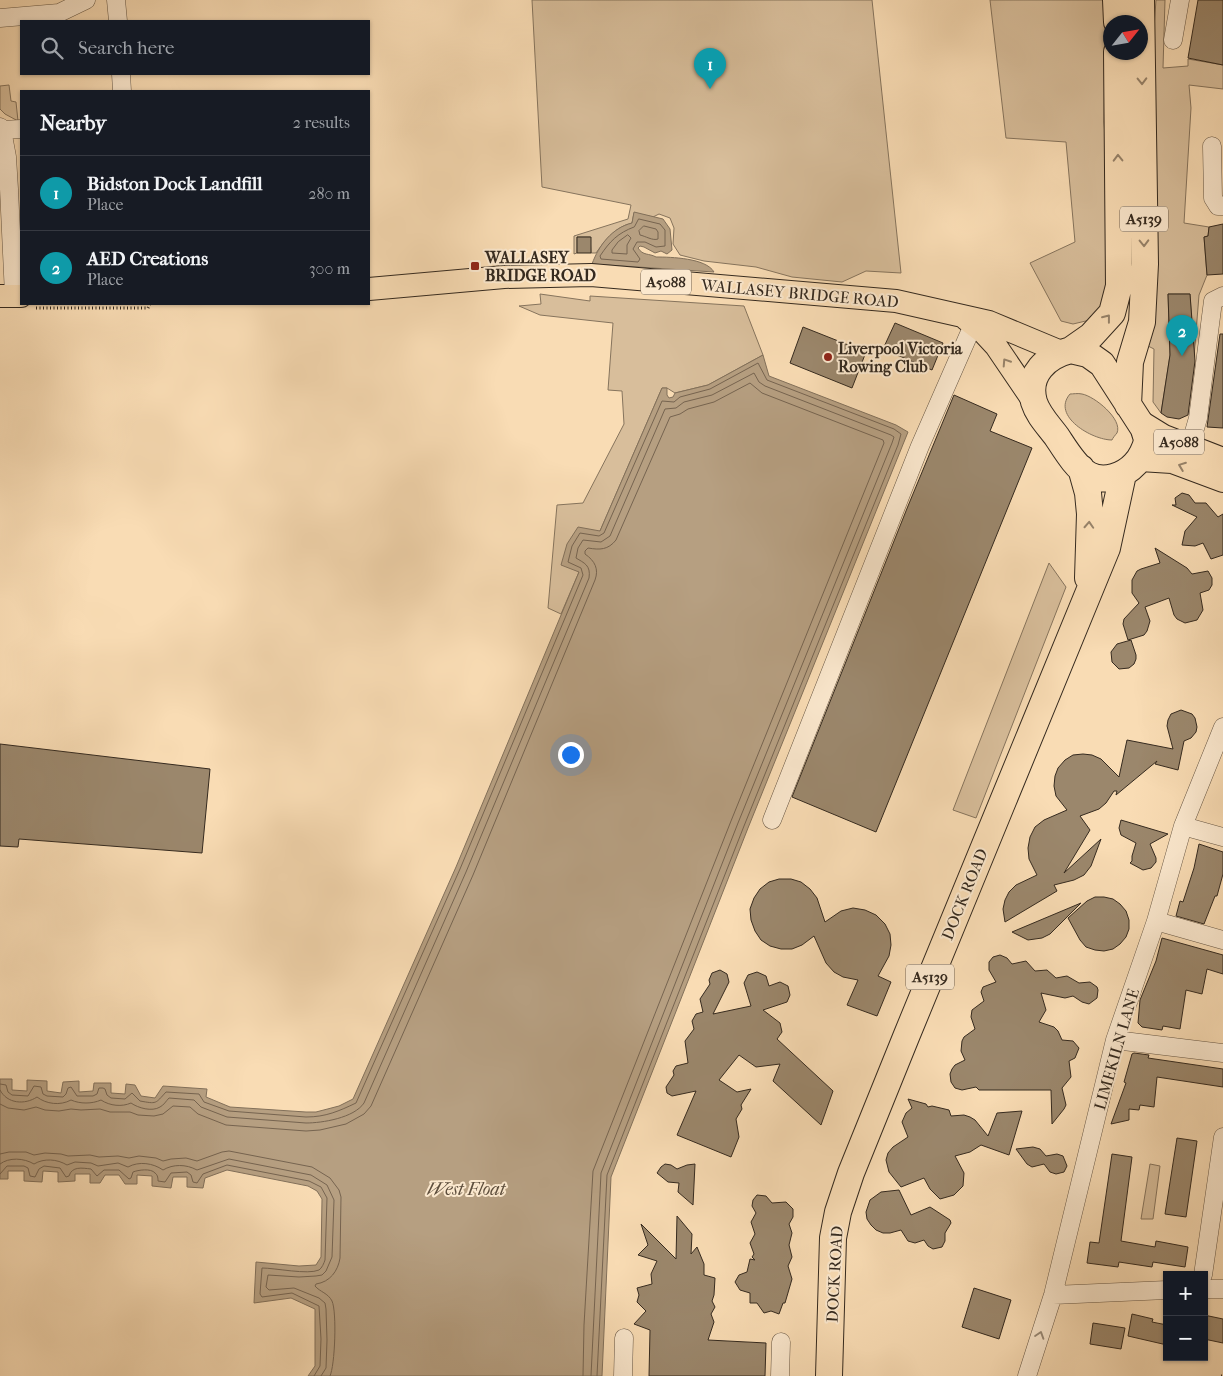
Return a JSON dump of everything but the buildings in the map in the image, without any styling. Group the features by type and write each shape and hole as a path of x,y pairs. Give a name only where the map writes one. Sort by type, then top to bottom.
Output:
{"highway":[{"path":"1116,0 1117,15"},
{"name":"A5139","path":"1133,412 1130,362 1142,322 1145,264 1141,0"},
{"name":"A5139","path":"1066,351 1088,354 1102,364 1144,429 1147,440 1131,467 1102,478 1090,475 1081,468 1041,415 1034,402 1033,380 1038,370 1049,358 1066,351 1091,336 1112,313 1119,286 1117,60"},
{"name":"DOCK ROAD","path":"829,1376 833,1238 838,1212 851,1173 906,1037 1107,548 1131,467"},
{"name":"DOCK ROAD","path":"1081,468 1088,493 1090,514 1088,591"}],"main road":[{"name":"WALLASEY BRIDGE ROAD","path":"370,289 504,277 591,276 896,301 967,320"},
{"name":"A5088","path":"967,320 989,322 1066,351"},
{"name":"A5088","path":"967,320 996,346 1034,402"},
{"name":"A5088","path":"1133,412 1164,436 1223,459"},
{"name":"A5088","path":"1131,467 1172,462 1223,481"}],"street":[{"path":"0,18 58,13 86,0"},
{"path":"116,0 118,20"},
{"path":"1173,40 1180,0"},
{"path":"121,75 122,90"},
{"path":"17,299 9,178 1,132 20,129"},
{"path":"1212,146 1213,198 1218,206 1223,206"},
{"path":"1190,446 1198,418 1213,301 1223,296"},
{"path":"772,820 920,446 967,320"},
{"name":"LIMEKILN LANE","path":"1027,1376 1053,1295 1115,1040 1156,921 1183,826 1223,727"},
{"path":"1183,826 1223,837"},
{"path":"1156,921 1222,936"},
{"path":"1115,1040 1223,1053"},
{"path":"1203,1271 1223,1137"},
{"path":"1208,1289 1223,1289"},
{"path":"1053,1295 1163,1290"},
{"path":"623,1376 624,1338"},
{"path":"780,1376 781,1342"}],"path":[{"path":"104,305 148,308 150,305"}],"shaded area":[{"path":"532,0 872,0 901,273 866,271 842,282 792,277 756,267 704,261 680,255 673,244 674,228 670,218 659,214 653,217 634,213 632,223 621,227 607,238 596,253 591,253 590,237 577,237 577,253 574,254 574,236 628,219 631,205 542,187"},
{"path":"990,0 1106,0 1106,15 1103,15 1103,60 1105,60 1104,122 1112,238 1108,297 1090,320 1073,324 1061,321 1030,263 1075,242 1066,142 1006,138"},
{"path":"1156,0 1165,0 1163,68 1188,66 1188,59 1223,65 1223,89 1189,85 1191,108 1184,223 1209,227 1208,236 1204,237 1207,275 1199,295 1194,357 1190,294 1168,294 1170,355 1161,413 1153,402 1154,349 1146,345 1151,70"},
{"path":"9,85 11,101 16,102 18,121 0,109 0,86"},
{"path":"540,294 590,301 590,296 744,306 763,355 708,385 675,393 667,388 662,388 600,531 579,572 561,614 548,608 557,505 583,503 624,424 622,391 608,390 613,323 540,315 519,306 541,304"},
{"path":"1070,394 1080,394 1093,399 1112,415 1118,427 1117,433 1112,440 1094,436 1076,425 1066,410 1066,402"},
{"path":"1049,563 1066,587 976,818 953,810"},
{"path":"1150,1164 1160,1166 1153,1219 1141,1219"}],"water":[{"path":"634,212 663,219 670,229 672,250 667,254 661,251 655,253 640,246 638,248 642,252 656,257 696,261 710,267 714,272 592,264 598,250 607,238 618,229 632,223"},
{"name":"West Float","path":"763,355 769,376 896,425 908,432 748,828 611,1177 602,1376 308,1376 315,1366 315,1309 291,1298 254,1303 256,1262 299,1266 316,1265 321,1257 322,1199 317,1191 308,1186 227,1170 205,1178 203,1188 187,1187 187,1177 173,1177 171,1188 152,1186 152,1176 137,1175 137,1184 125,1184 119,1175 105,1175 100,1183 90,1183 90,1174 75,1174 75,1181 58,1182 58,1172 43,1171 42,1182 24,1181 24,1171 8,1171 8,1179 0,1179 0,1079 12,1079 12,1090 27,1091 27,1080 47,1081 47,1091 61,1093 63,1082 79,1081 79,1092 93,1091 94,1083 111,1083 111,1093 125,1094 126,1084 135,1085 141,1096 155,1098 163,1086 207,1089 206,1097 230,1107 306,1112 316,1112 339,1106 353,1099 456,867 579,572 561,565 567,544 578,527 600,531 662,388 667,388 669,398 673,397 675,393 708,385"}],"place":[{"name":"Bidston Dock Landfill","path":"710,89"},
{"name":"WALLASEY BRIDGE ROAD","path":"475,266"},
{"name":"AED Creations","path":"1182,356"},
{"name":"Liverpool Victoria Rowing Club","path":"828,357"}]}
